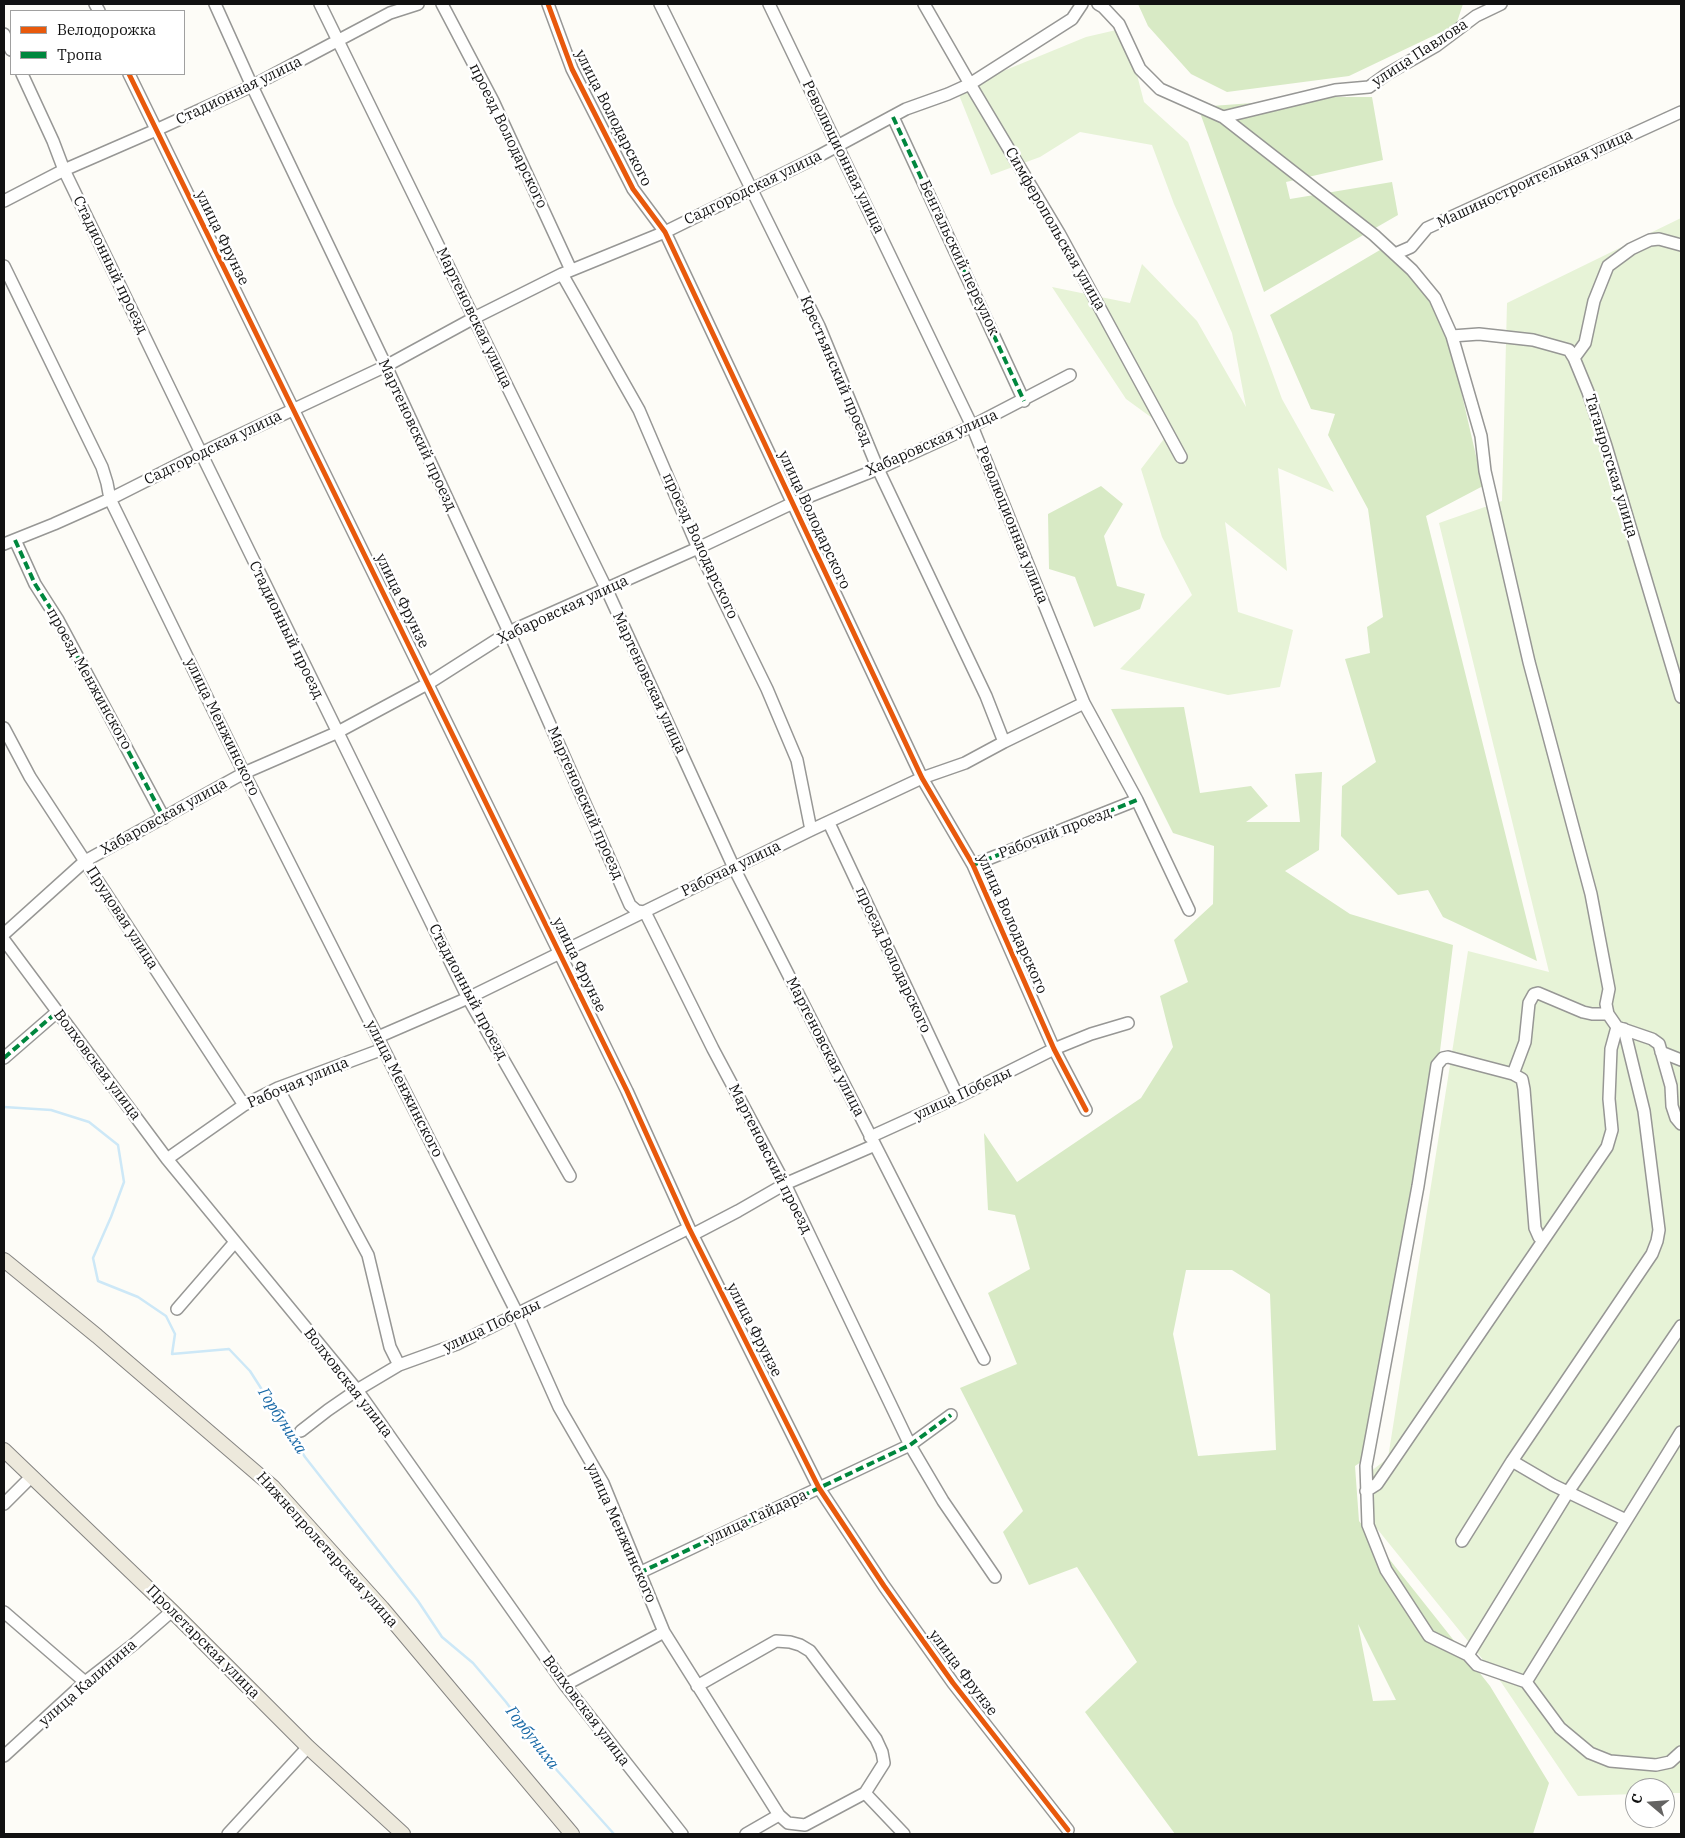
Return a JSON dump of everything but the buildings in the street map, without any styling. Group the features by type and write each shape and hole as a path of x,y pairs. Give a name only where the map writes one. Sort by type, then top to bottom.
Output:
{"main road":[{"name":"Нижнепролетарская улица","path":"4,1260 97,1336 273,1487 382,1608 572,1834"},
{"name":"Пролетарская улица","path":"4,1450 172,1611 308,1747 402,1834"}],"street":[{"name":"Мартеновский проезд","path":"215,4 509,632 630,905 637,910 645,912 713,1048 785,1184 910,1445 943,1502 995,1577"},
{"name":"Мартеновская улица","path":"320,4 606,588 734,868 984,1359"},
{"name":"Стадионная улица","path":"4,201 64,170 252,86 390,13 418,4"},
{"name":"проезд Володарского","path":"442,4 493,101 566,272 638,410 698,548 767,689 797,760 811,830"},
{"name":"улица Володарского","path":"548,4 572,69 633,189 665,232 922,778 973,865 1054,1049 1086,1110"},
{"name":"Крестьянский проезд","path":"660,4 819,326 878,468 986,696 1004,742"},
{"name":"Революционная улица","path":"770,4 972,426 1084,703 1137,800 1189,910"},
{"name":"Симферопольская улица","path":"924,4 1059,233 1181,457"},
{"name":"Садгородская улица","path":"9,542 110,499 292,409 386,366 474,318 566,272 665,232 815,158 906,109 970,84 1072,19 1082,4"},
{"path":"1098,4 1119,24 1140,69 1160,89 1223,117 1374,235 1412,270 1435,298 1452,336 1481,436 1485,471 1529,662 1591,894 1609,989 1606,1004 1608,1014 1620,1028 1644,1111 1659,1230 1658,1241 1652,1254 1512,1461 1462,1541"},
{"name":"улица Павлова","path":"1223,117 1334,90 1368,88 1387,74 1436,46 1476,16 1501,4"},
{"path":"4,34 10,48"},
{"name":"Стадионный проезд","path":"22,75 53,141 64,170 336,733 468,998 570,1176"},
{"name":"улица Фрунзе","path":"129,75 292,409 429,683 627,1091 691,1232 819,1488 884,1586 942,1667 1068,1830"},
{"name":"Машиностроительная улица","path":"1395,254 1411,247 1427,228 1681,112"},
{"name":"Бенгальский переулок","path":"893,116 1024,400"},
{"path":"1452,336 1479,334 1533,340 1569,350 1574,358 1585,344 1594,301 1608,266 1631,249 1650,240 1681,245"},
{"name":"улица Менжинского","path":"4,266 98,459 107,483 110,499 244,773 518,1315 559,1407 603,1483 664,1632 779,1814"},
{"name":"Таганрогская улица","path":"1574,358 1588,392 1606,446 1681,697"},
{"name":"Хабаровская улица","path":"4,934 86,861 244,773 336,733 429,683 509,632 698,548 793,503 972,426 1070,375"},
{"name":"проезд Менжинского","path":"9,542 58,620 164,818"},
{"name":"Рабочая улица","path":"378,1037 468,998 811,830 922,778 965,763 1084,703"},
{"name":"Прудовая улица","path":"4,728 30,776 244,1105"},
{"name":"Рабочий проезд","path":"973,865 1137,800"},
{"name":"проезд Володарского","path":"829,822 958,1098"},
{"name":"Волховская улица","path":"4,940 167,1159 357,1390 565,1685 682,1834"},
{"path":"1513,1074 1525,1042 1529,1003 1534,994 1538,993 1583,1012 1608,1014"},
{"path":"4,1058 57,1012"},
{"name":"улица Победы","path":"301,1431 357,1390 399,1365 457,1344 738,1211 785,1184 1054,1049 1091,1034 1128,1023"},
{"path":"1620,1028 1652,1039 1659,1044 1671,1086 1672,1106 1676,1118 1681,1124"},
{"path":"1366,1490 1376,1484 1607,1147 1612,1130 1609,1099 1611,1049 1620,1028"},
{"name":"Рабочая улица","path":"167,1159 244,1105 278,1088 383,1049"},
{"path":"1661,1052 1681,1060"},
{"path":"1543,1240 1539,1237 1535,1228 1522,1079 1513,1074 1443,1058 1437,1065 1418,1186 1366,1466 1368,1525 1386,1570 1429,1636 1468,1655 1477,1665 1526,1682 1560,1728 1590,1753 1610,1761 1656,1765 1670,1762 1681,1752"},
{"path":"278,1088 368,1256 390,1347 399,1365"},
{"path":"177,1309 235,1242"},
{"path":"1468,1655 1568,1492 1681,1326"},
{"name":"улица Гайдара","path":"639,1573 910,1445 951,1415"},
{"path":"1526,1682 1681,1432"},
{"path":"1512,1461 1568,1492 1626,1520"},
{"path":"4,1504 32,1476"},
{"name":"улица Калинина","path":"4,1756 85,1682 134,1644 172,1611"},
{"path":"4,1612 85,1682"},
{"path":"565,1685 664,1632"},
{"path":"697,1686 776,1641 800,1645 810,1652 876,1739 882,1752 884,1763 865,1793 805,1825 788,1823 779,1814 746,1834"},
{"path":"228,1834 308,1747"},
{"path":"865,1793 904,1834"}],"green space":[{"path":"1138,4 1463,4 1456,25 1349,76 1227,92 1191,74 1148,26"},
{"path":"1125,28 1144,102 1188,142 1282,399 1334,492 1278,468 1287,571 1225,522 1238,612 1293,630 1280,687 1228,695 1120,669 1192,595 1162,537 1141,469 1170,431 1126,399 1052,287 1130,303 1142,264 1197,321 1246,407 1232,333 1174,204 1152,145 1080,132 1040,157 991,175 957,90 1086,37"},
{"path":"1334,97 1372,97 1383,160 1286,182 1290,199 1392,182 1398,215 1264,292 1198,107"},
{"path":"1681,218 1681,1793 1675,1793 1675,1778 1625,1778 1625,1794 1578,1796 1501,1682 1370,1520 1366,1475 1388,1458 1468,951 1549,972 1439,523 1502,501 1507,303"},
{"path":"1385,247 1443,313 1483,486 1426,516 1537,961 1443,917 1428,890 1398,895 1341,836 1342,786 1376,762 1345,659 1370,653 1367,627 1383,617 1368,509 1328,435 1335,414 1311,409 1270,315"},
{"path":"1101,486 1123,504 1104,536 1117,586 1145,594 1140,609 1094,627 1075,577 1049,569 1048,514"},
{"path":"1184,707 1200,793 1251,786 1268,806 1246,822 1300,822 1295,774 1322,772 1319,850 1285,871 1350,914 1453,945 1426,1165 1373,1454 1355,1466 1359,1521 1490,1686 1549,1783 1533,1834 1175,1834 1085,1712 1137,1662 1077,1567 1029,1585 1003,1532 1023,1511 960,1388 1017,1364 988,1293 1030,1269 1015,1215 988,1210 984,1133 1017,1182 1141,1098 1173,1047 1160,996 1188,982 1174,940 1213,904 1214,846 1173,833 1111,709","holes":["1186,1270 1232,1270 1270,1294 1276,1450 1198,1456 1173,1334","1358,1624 1396,1700 1373,1701"]}],"waterway":[{"name":"Горбуниха","path":"4,1107 51,1110 89,1122 118,1145 124,1182 93,1258 98,1281 138,1297 166,1316 175,1334 172,1354 229,1349 250,1371 305,1457 418,1601 442,1637 473,1663 506,1702 554,1767 614,1834"}],"marked path":[{"path":"893,117 1024,401"},
{"path":"15,540 35,584 58,620 164,818"},
{"path":"973,865 1137,800"},
{"path":"4,1058 57,1012"},
{"path":"639,1573 910,1445 951,1415"}],"cycle path":[{"path":"548,4 572,69 633,189 665,232 922,778 973,865 1054,1049 1086,1110"},
{"path":"129,75 627,1091 689,1228 819,1488 884,1586 953,1683 1068,1830"}]}
